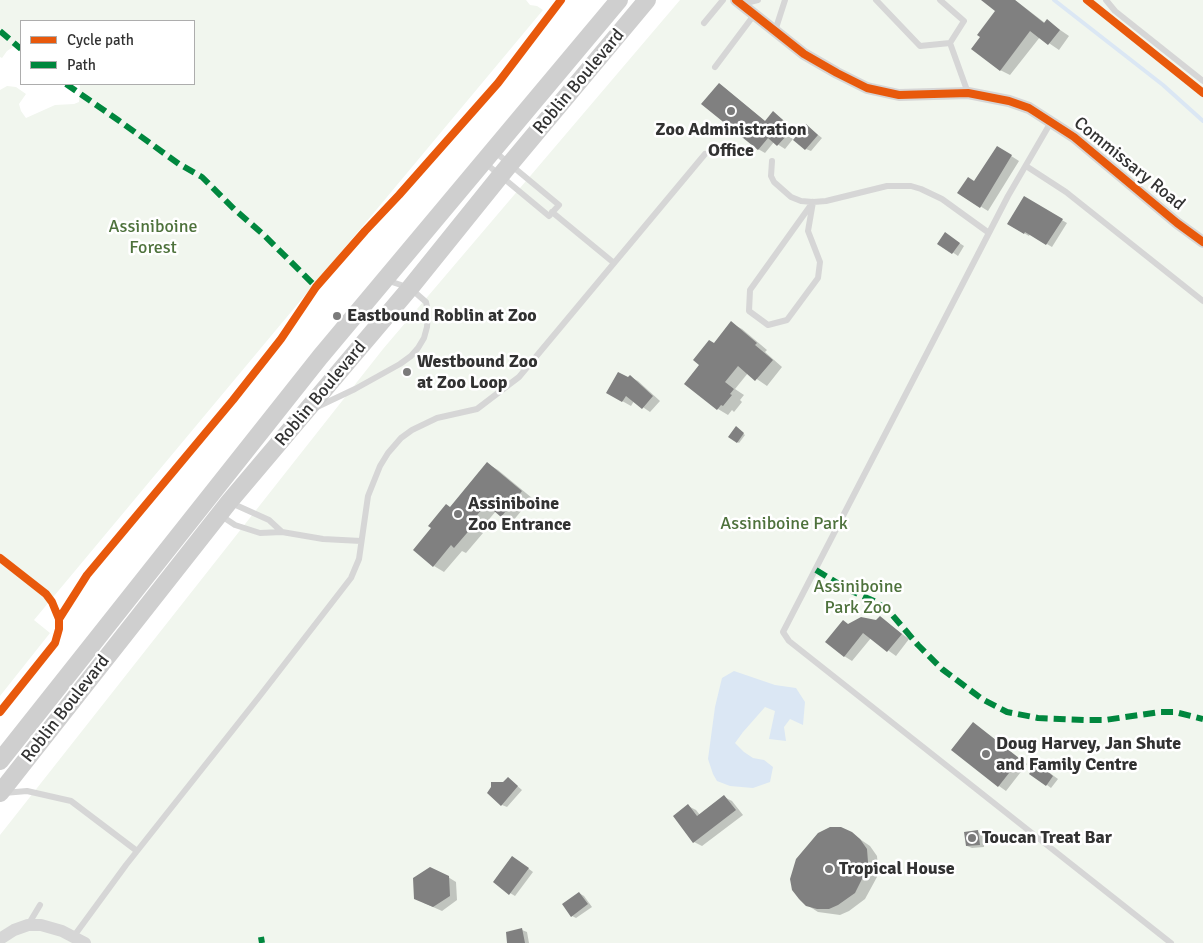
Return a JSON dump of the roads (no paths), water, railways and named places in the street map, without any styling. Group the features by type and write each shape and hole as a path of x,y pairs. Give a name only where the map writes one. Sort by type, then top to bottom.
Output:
{"main road":[{"name":"Roblin Boulevard","path":"0,761 385,279 619,0"},
{"name":"Roblin Boulevard","path":"0,793 225,509 647,0"}],"street":[{"name":"Commissary Road","path":"738,2 804,54 867,88 899,95 968,93 1019,104 1074,137 1177,223 1203,242"},
{"path":"0,939 14,930 28,925 46,926 62,930 85,943"}],"lane":[{"path":"704,23 723,0"},
{"path":"738,2 758,0"},
{"path":"775,32 784,0"},
{"path":"876,0 920,46 950,43"},
{"path":"940,0 964,21 950,43"},
{"path":"1106,0 1115,11 1203,80"},
{"path":"715,67 754,15"},
{"path":"950,43 968,93"},
{"path":"1051,122 989,233 783,632 789,641 1171,943"},
{"path":"74,936 137,851 346,585 357,565 365,511 373,481 388,453 401,438 412,430 437,418 478,409 515,380 705,154"},
{"path":"489,156 551,214 614,263"},
{"path":"489,156 505,170 559,205 551,214"},
{"path":"772,161 771,176 781,189 801,201 826,201 887,186 911,186 942,199 989,233"},
{"path":"1026,166 1066,192 1203,300"},
{"path":"813,202 808,231 820,262 818,278 788,320 768,325 749,311 750,290 813,202"},
{"path":"306,412 391,369 411,356 418,348 427,327 428,312 426,302 410,288 385,279"},
{"path":"210,496 225,509 235,525 260,533 282,532 323,539 361,541"},
{"path":"210,496 225,509 269,520 282,532"},
{"path":"0,793 27,791 71,801 137,851"},
{"path":"28,925 40,905"}],"waterway":[{"path":"1054,0 1163,85 1203,121"}],"place":[{"name":"Zoo Administration Office","path":"731,111"},
{"name":"Eastbound Roblin at Zoo","path":"337,316"},
{"name":"Westbound Zoo at Zoo Loop","path":"407,372"},
{"name":"Assiniboine Zoo Entrance","path":"458,514"},
{"name":"Doug Harvey, Jan Shute and Family Centre","path":"986,754"},
{"name":"Toucan Treat Bar","path":"972,838"},
{"name":"Tropical House","path":"829,869"}],"park label":[{"name":"Assiniboine Forest","path":"153,237"},
{"name":"Assiniboine Park","path":"784,524"},
{"name":"Assiniboine Park Zoo","path":"858,597"}]}
